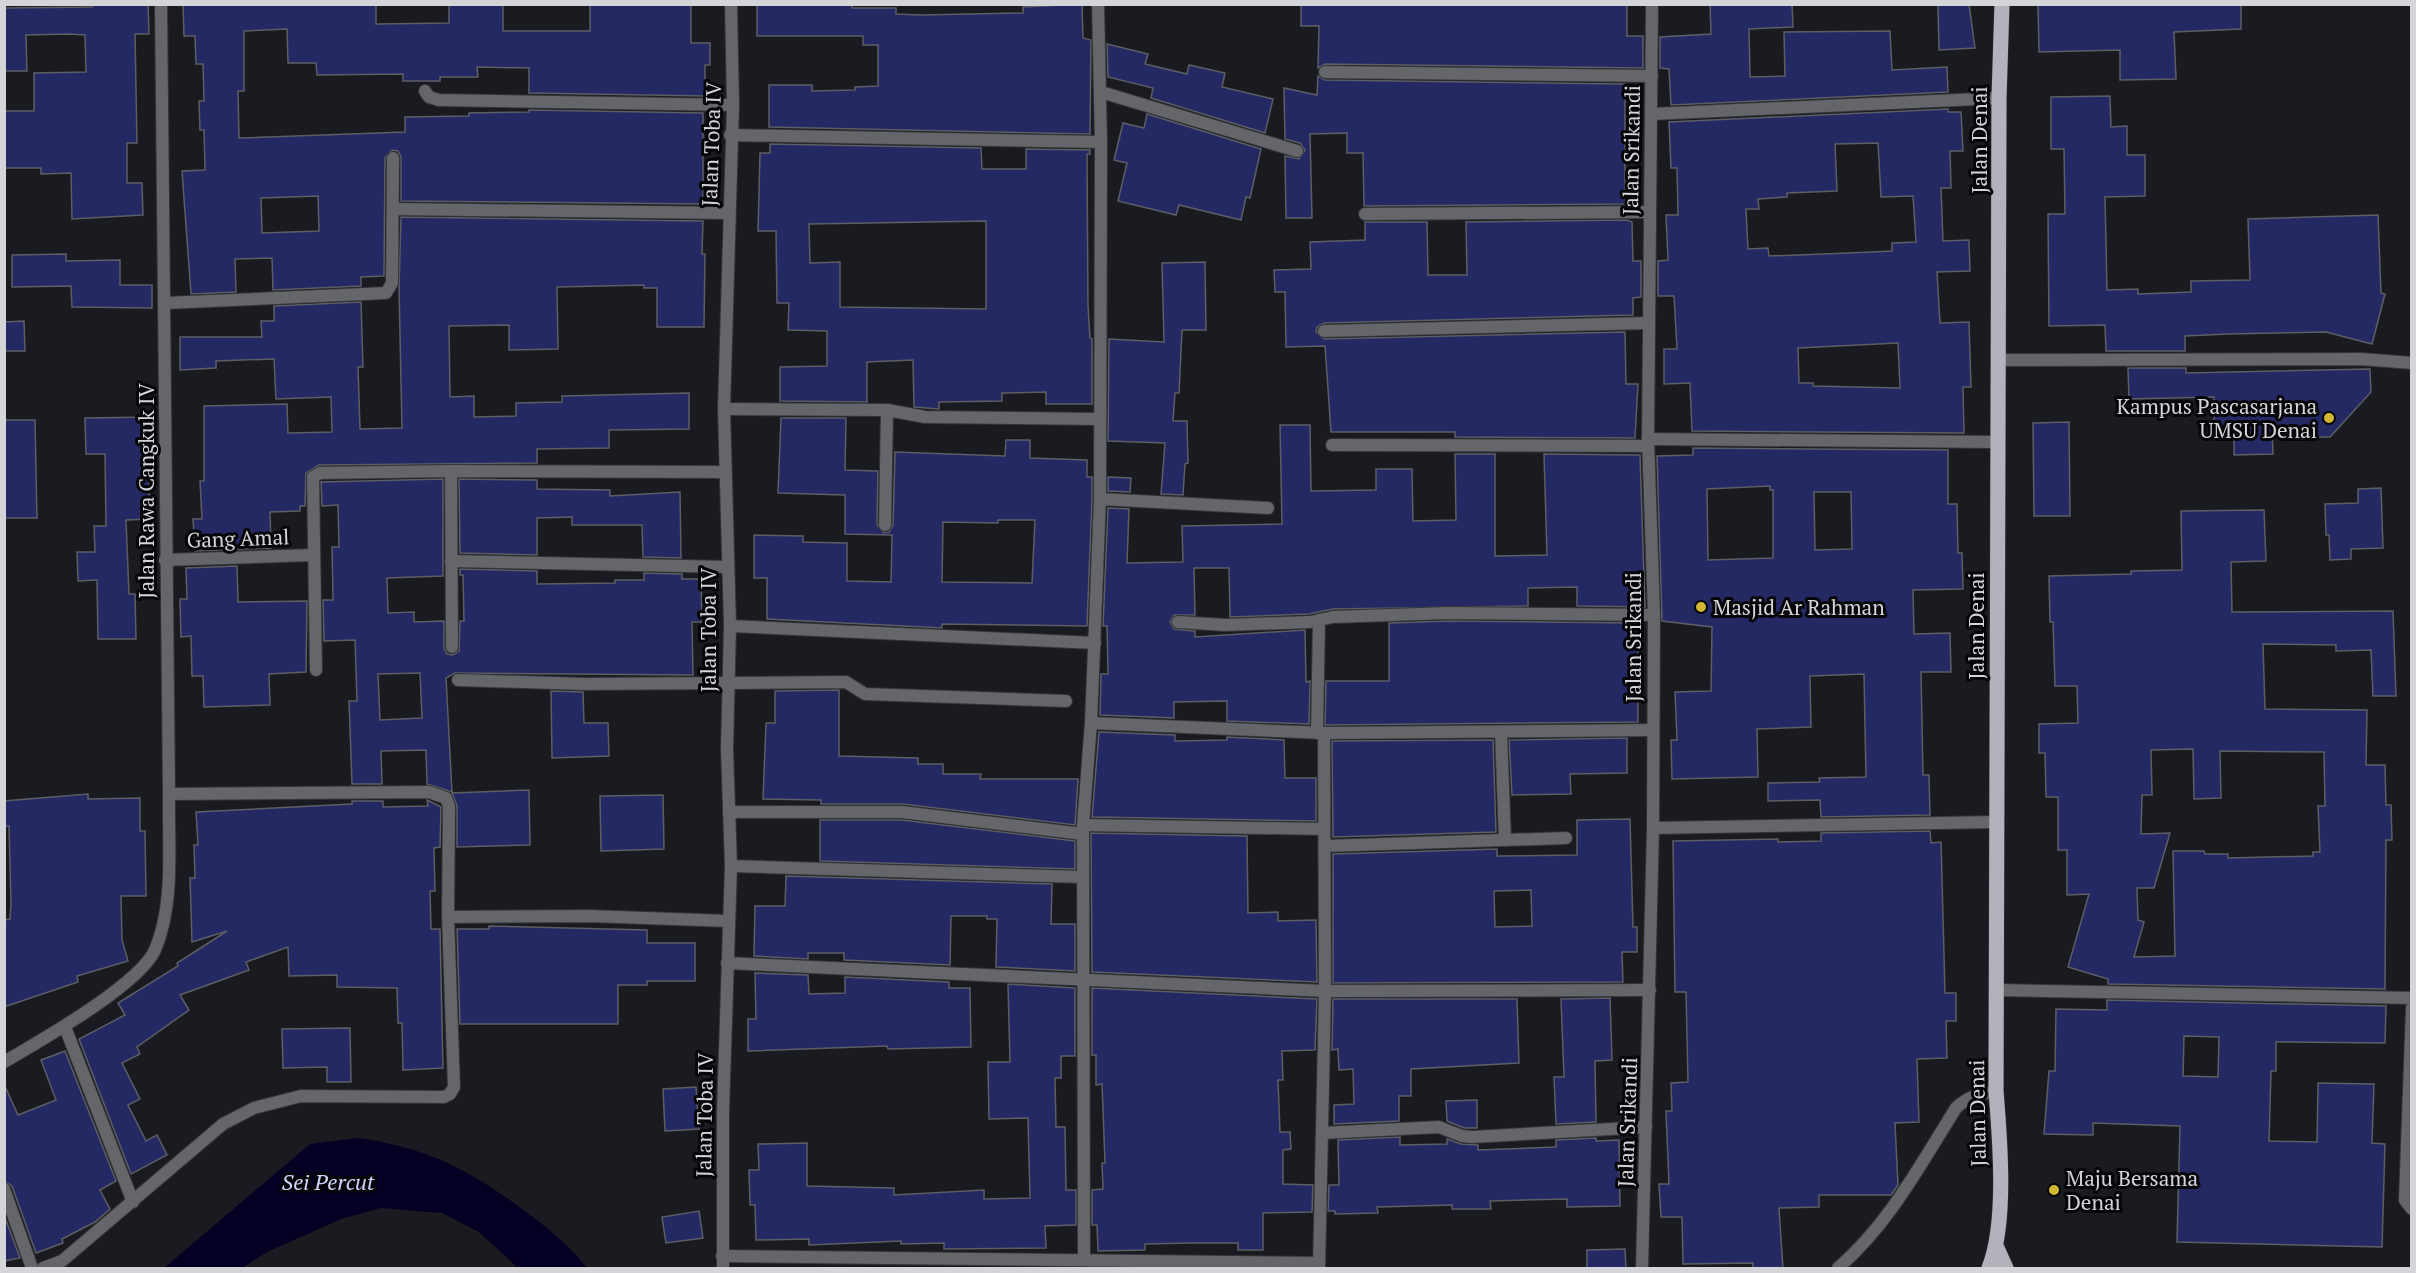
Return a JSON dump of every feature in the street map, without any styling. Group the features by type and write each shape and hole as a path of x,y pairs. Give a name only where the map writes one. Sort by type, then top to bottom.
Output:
{"main road":[{"name":"Jalan Denai","path":"1989,1269 1997,1248 2001,1151 1996,1091 1996,990 1998,360 2002,4"},
{"name":"Jalan Denai","path":"1997,1248 2007,1269"}],"street":[{"name":"Jalan Rawa Cangkuk IV","path":"65,1027 139,972 154,951 164,921 167,894 169,794 161,4"},
{"name":"Jalan Toba IV","path":"723,1269 727,963 731,866 730,626 724,409 730,135 733,105 731,4"},
{"path":"1084,1259 1083,829 1091,723 1100,499 1098,419 1101,92 1098,4"},
{"name":"Jalan Srikandi","path":"1642,1269 1653,828 1654,615 1648,443 1652,4"},
{"path":"1325,72 1652,76"},
{"path":"425,91 429,97 439,100 733,105"},
{"path":"1101,92 1297,151"},
{"path":"1652,114 2000,98"},
{"path":"730,135 1101,142"},
{"path":"165,303 386,293 392,283 393,158"},
{"path":"393,209 728,213"},
{"path":"1365,214 1650,212"},
{"path":"1324,331 1648,323"},
{"path":"1998,360 2382,360 2410,362"},
{"path":"724,409 887,410 925,417 1098,419"},
{"path":"885,525 887,410"},
{"path":"1332,445 1999,442"},
{"path":"316,670 312,480 316,474 451,471 725,472"},
{"path":"451,471 452,647"},
{"path":"1100,499 1268,508"},
{"name":"Gang Amal","path":"165,560 312,555"},
{"path":"451,561 728,567"},
{"path":"1178,622 1225,625 1319,620 1333,617 1448,613 1654,615"},
{"path":"722,1256 1084,1259 1319,1266 1325,991 1325,846 1320,733 1319,620"},
{"path":"730,626 1095,643"},
{"path":"458,680 584,684 846,682 865,694 1066,701"},
{"path":"1091,723 1320,733 1653,730"},
{"path":"1501,733 1505,840"},
{"path":"43,1269 62,1261 223,1124 254,1108 302,1096 444,1097 450,1094 454,1087 448,917 449,806 446,798 439,793 169,794"},
{"path":"729,812 902,812 1083,829 1324,829"},
{"path":"1653,828 1997,822"},
{"path":"1325,846 1566,838"},
{"path":"731,866 1082,877"},
{"path":"448,917 589,916 729,921"},
{"path":"727,963 1082,982 1325,991 1650,990"},
{"path":"1996,990 2412,998"},
{"path":"2410,1208 2404,1200 2412,1008"},
{"path":"4,1062 65,1027 133,1202"},
{"path":"1838,1269 1861,1248 1889,1215 1956,1108 1964,1100 1974,1095 1996,1091"},
{"path":"1322,1133 1439,1127 1472,1137 1646,1127"},
{"path":"4,1189 32,1269"}],"water":[{"name":"Sei Percut","path":"358,1138 406,1148 467,1173 506,1197 543,1225 587,1268 518,1268 479,1232 442,1213 381,1208 341,1219 267,1252 242,1268 164,1268 310,1144"}],"building":[{"path":"92,4 148,4 149,34 135,34 137,143 127,143 127,183 142,183 143,215 72,219 71,173 41,174 41,168 4,168 4,111 34,111 34,73 86,72 85,35 69,34 26,35 27,71 4,71 4,8 92,7"},
{"path":"183,4 376,4 376,24 449,23 449,4 503,4 503,31 590,31 590,4 691,4 691,43 710,43 710,65 705,65 705,96 529,93 529,68 477,67 478,77 440,77 440,81 403,81 403,74 317,75 316,63 288,63 287,29 244,31 244,91 238,91 239,138 405,132 405,117 469,116 469,113 529,112 529,110 703,113 703,204 401,201 401,157 398,151 392,150 385,158 384,276 361,277 361,286 273,290 272,258 235,259 236,292 191,294 182,171 205,170 204,130 200,130 199,101 204,101 203,64 196,64 195,36 184,36","holes":["318,196 319,231 262,233 261,198"]},
{"path":"757,4 852,4 852,8 896,8 896,14 921,15 1023,13 1023,7 1082,4 1083,38 1091,40 1090,134 769,127 769,85 812,85 812,91 855,90 855,87 878,86 878,45 863,45 863,36 757,36"},
{"path":"1301,4 1627,4 1627,36 1643,36 1643,68 1325,64 1318,68 1319,26 1301,26"},
{"path":"1710,4 1792,4 1793,27 1749,29 1750,77 1785,76 1784,32 1890,31 1892,70 1947,67 1948,92 1671,105 1669,69 1660,68 1660,37 1711,34"},
{"path":"1938,4 1969,4 1975,48 1939,50"},
{"path":"2038,4 2241,4 2241,29 2174,32 2176,79 2120,80 2120,50 2039,52"},
{"path":"1107,44 1148,54 1145,64 1187,74 1189,65 1225,73 1222,87 1273,99 1265,133 1151,98 1153,88 1108,77"},
{"path":"1318,76 1325,80 1625,84 1625,204 1364,206 1363,153 1347,153 1347,133 1310,134 1312,218 1286,218 1285,156 1299,159 1305,150 1300,143 1285,139 1284,88 1317,95"},
{"path":"2110,96 2111,127 2127,126 2127,155 2145,155 2145,196 2105,197 2107,290 2138,289 2138,294 2191,292 2191,281 2250,280 2248,219 2378,215 2381,293 2385,294 2372,344 2326,332 2228,334 2185,336 2185,351 2106,351 2105,325 2049,326 2048,214 2065,214 2064,149 2051,149 2051,97"},
{"path":"1948,109 1948,112 1961,112 1963,151 1950,151 1951,188 1941,188 1943,241 1969,240 1970,271 1937,272 1940,323 1969,322 1971,387 1963,387 1964,433 1692,431 1690,383 1664,384 1664,349 1677,349 1674,296 1658,296 1658,261 1668,260 1666,215 1678,215 1677,168 1671,168 1669,122","holes":["1878,143 1881,197 1913,196 1916,242 1892,243 1892,251 1849,253 1769,256 1768,248 1748,249 1746,209 1759,209 1758,199 1787,197 1787,193 1837,191 1835,144","1898,343 1900,388 1813,386 1813,383 1799,383 1798,348"]},
{"path":"1147,114 1261,149 1250,198 1246,197 1241,220 1179,205 1176,215 1118,201 1127,163 1114,160 1123,123 1144,128"},
{"path":"770,144 981,148 982,169 1026,169 1026,149 1090,150 1090,154 1087,154 1088,306 1090,338 1092,339 1092,404 1046,404 1046,392 1002,393 1002,401 939,402 939,409 914,407 913,360 867,362 867,402 780,401 780,367 827,366 827,331 788,330 789,303 777,303 776,231 758,231 760,153 770,153","holes":["986,221 986,309 840,307 840,262 810,263 809,224"]},
{"path":"401,217 703,221 704,327 657,327 657,288 644,288 644,285 557,287 558,349 509,350 509,325 449,326 450,397 474,396 474,417 516,416 516,403 562,402 562,396 689,393 689,429 609,430 609,448 537,449 537,463 319,465 306,473 305,506 300,506 300,511 270,512 271,548 195,551 193,519 202,519 200,481 204,481 204,406 287,404 288,433 332,432 331,397 276,399 274,359 216,361 216,368 180,370 180,337 262,337 261,321 274,321 274,306 361,302 363,367 358,367 360,429 402,428 399,288"},
{"path":"1626,220 1632,222 1633,261 1641,261 1641,297 1633,298 1633,315 1324,323 1317,327 1316,332 1324,339 1625,332 1626,384 1638,384 1635,438 1455,437 1455,432 1331,432 1325,346 1286,347 1285,292 1275,292 1274,270 1311,269 1310,242 1365,240 1365,222 1427,222 1428,275 1467,275 1466,222"},
{"path":"66,254 66,261 120,260 120,285 152,285 152,308 72,307 71,286 12,287 12,255"},
{"path":"1205,262 1206,330 1182,330 1179,393 1175,393 1173,421 1187,421 1188,463 1185,464 1183,495 1161,494 1165,443 1108,441 1109,339 1164,342 1162,263"},
{"path":"24,321 25,351 5,351 5,322"},
{"name":"Kampus Pascasarjana UMSU Denai","path":"2128,368 2186,368 2186,373 2370,369 2371,392 2330,437 2310,437 2310,427 2272,428 2273,454 2234,455 2234,428 2214,429 2214,397 2129,399"},
{"path":"153,417 154,453 148,453 150,519 126,520 129,594 135,594 136,639 98,639 97,580 78,581 77,552 95,552 94,526 106,526 105,454 86,454 85,418"},
{"path":"781,418 846,418 845,470 878,471 877,525 884,533 889,532 893,525 895,452 1005,456 1006,440 1030,440 1030,458 1087,460 1087,477 1092,477 1092,499 1087,626 942,624 942,628 767,619 767,578 754,578 754,535 803,536 803,542 847,543 847,581 891,582 892,535 845,534 845,495 778,493","holes":["998,520 1035,520 1032,583 942,582 943,522 998,523"]},
{"path":"4,420 35,420 37,518 5,518"},
{"path":"2069,422 2070,516 2034,516 2033,423"},
{"path":"1280,425 1310,425 1311,491 1376,490 1376,469 1412,469 1413,521 1456,520 1455,454 1495,454 1495,556 1547,555 1544,454 1640,455 1645,607 1577,606 1577,587 1528,588 1528,606 1333,609 1309,614 1230,617 1229,568 1194,568 1195,615 1174,615 1170,622 1174,629 1195,631 1195,637 1305,630 1306,682 1310,681 1309,724 1227,721 1227,701 1174,702 1174,718 1100,715 1101,674 1108,674 1107,626 1103,626 1108,508 1129,509 1127,563 1183,562 1182,526 1282,524"},
{"path":"1693,448 1948,450 1948,504 1957,504 1958,553 1962,553 1963,589 1913,590 1914,634 1950,633 1951,672 1921,672 1923,775 1929,775 1930,815 1821,817 1820,800 1768,801 1768,783 1820,782 1819,778 1866,777 1864,674 1810,676 1811,727 1757,729 1758,777 1672,779 1671,740 1677,740 1675,692 1711,691 1712,627 1662,621 1657,456 1693,455","holes":["1770,486 1770,490 1773,490 1773,558 1708,560 1707,489","1814,492 1851,492 1852,549 1815,550"]},
{"path":"1108,477 1131,478 1130,492 1108,491"},
{"path":"443,479 443,576 387,578 388,613 414,612 414,622 444,621 444,648 447,654 453,655 459,651 460,621 464,621 463,575 460,575 460,569 537,571 537,584 615,583 615,580 644,580 644,573 682,574 682,579 701,579 702,622 692,622 693,675 455,673 446,678 452,792 427,784 426,750 381,751 382,784 352,784 349,701 357,701 355,640 324,641 323,600 333,600 332,547 339,547 338,505 322,506 321,482","holes":["420,673 422,718 380,720 378,674"]},
{"path":"459,479 537,480 537,489 610,490 610,496 680,492 681,558 643,557 642,525 572,525 572,517 537,518 537,555 460,553"},
{"path":"2381,488 2383,548 2351,549 2351,559 2330,560 2325,504 2358,503 2358,489"},
{"path":"2264,510 2266,561 2231,562 2232,612 2393,611 2396,696 2373,696 2371,650 2336,651 2336,645 2263,644 2265,709 2367,710 2366,765 2385,765 2386,805 2391,805 2392,840 2386,840 2385,989 2108,984 2108,979 2068,967 2089,894 2067,895 2067,850 2058,850 2058,797 2046,797 2045,753 2039,753 2039,724 2078,723 2077,686 2055,686 2049,576 2182,570 2181,511","holes":["2193,749 2194,799 2221,798 2220,751 2324,752 2325,806 2318,806 2320,852 2313,852 2313,856 2228,858 2228,854 2173,851 2175,956 2134,957 2144,922 2138,920 2137,888 2154,888 2170,833 2141,834 2142,795 2152,795 2151,750"]},
{"path":"237,566 238,602 307,601 306,672 269,674 270,705 204,707 203,676 192,676 191,636 181,637 180,599 187,599 186,568"},
{"path":"1448,621 1638,623 1638,722 1325,725 1326,681 1389,681 1389,623"},
{"path":"839,690 839,756 918,758 918,764 943,764 943,774 981,774 980,779 1078,779 1075,825 903,804 821,804 821,800 763,799 766,723 775,723 775,691"},
{"path":"551,691 583,692 584,723 608,723 609,756 552,758"},
{"path":"1099,732 1175,735 1175,741 1227,740 1227,737 1284,740 1285,778 1316,778 1316,821 1092,817"},
{"path":"1627,738 1627,773 1570,774 1571,794 1512,795 1509,740"},
{"path":"1493,740 1496,832 1333,837 1332,741"},
{"path":"529,790 530,845 457,847 457,806 452,793"},
{"path":"88,794 88,799 140,798 140,831 145,831 146,896 121,896 122,940 128,961 77,976 78,982 4,1007 4,920 10,919 11,904 9,826 4,826 4,801"},
{"path":"663,795 664,849 601,851 600,796"},
{"path":"427,800 441,807 440,847 434,848 435,891 430,891 431,929 440,929 443,1068 403,1070 402,1023 398,1023 397,988 337,987 337,975 289,976 288,947 246,962 249,970 180,995 189,1010 137,1047 140,1054 122,1063 140,1099 128,1105 146,1141 157,1135 167,1155 131,1174 79,1039 125,1015 118,1003 178,966 177,963 227,931 192,942 190,878 195,878 194,845 198,845 196,812 352,804 352,801 383,801 383,807 428,806"},
{"path":"1630,819 1633,927 1637,927 1637,952 1622,952 1623,982 1333,983 1333,854 1497,849 1497,856 1577,855 1577,820","holes":["1531,890 1532,926 1495,927 1494,891"]},
{"path":"820,820 902,820 1075,841 1075,869 820,861"},
{"path":"1930,831 1931,843 1941,842 1945,993 1956,993 1956,1021 1946,1021 1947,1058 1917,1059 1919,1122 1895,1123 1898,1185 1891,1195 1819,1195 1819,1207 1779,1208 1783,1269 1753,1269 1753,1263 1683,1264 1682,1217 1661,1217 1659,1184 1669,1184 1666,1111 1672,1111 1671,1083 1688,1082 1686,992 1675,992 1673,841 1778,839 1778,842 1821,841 1821,833"},
{"path":"1091,833 1247,836 1248,913 1278,912 1278,921 1316,920 1317,982 1092,972"},
{"path":"786,876 1052,884 1051,924 1075,924 1075,971 996,967 997,919 987,919 987,916 951,916 950,965 844,960 844,953 808,953 808,959 754,956 755,906 785,906"},
{"path":"489,926 647,930 647,943 695,943 695,981 647,981 647,985 618,985 618,1024 460,1024 457,929 489,929"},
{"path":"755,973 808,975 809,994 845,993 845,977 949,982 949,988 970,988 971,1047 888,1049 887,1046 748,1051 748,1019 756,1019"},
{"path":"1008,984 1075,988 1075,1056 1061,1056 1061,1078 1055,1078 1056,1127 1065,1127 1066,1190 1076,1190 1076,1225 1045,1226 1046,1248 944,1249 944,1243 901,1244 901,1241 809,1245 809,1239 756,1240 755,1205 750,1205 749,1170 759,1170 758,1144 807,1143 807,1186 894,1188 894,1195 984,1190 984,1199 1030,1198 1028,1118 989,1119 988,1062 1010,1062"},
{"path":"1092,988 1317,999 1315,1050 1282,1051 1283,1080 1278,1080 1280,1132 1290,1132 1291,1149 1283,1150 1283,1184 1313,1185 1312,1212 1263,1213 1263,1250 1238,1250 1238,1243 1192,1243 1145,1244 1145,1250 1098,1251 1097,1225 1092,1225 1092,1190 1103,1189 1102,1163 1105,1163 1102,1084 1096,1085 1096,1055 1092,1055"},
{"path":"1610,998 1612,1060 1595,1061 1596,1122 1556,1124 1554,1077 1564,1077 1561,999"},
{"path":"1333,999 1517,999 1519,1063 1411,1069 1411,1096 1399,1096 1399,1121 1334,1124 1334,1105 1354,1104 1353,1069 1339,1070 1338,1049 1332,1050"},
{"path":"2107,1000 2386,1006 2385,1043 2276,1042 2276,1071 2271,1071 2269,1141 2317,1142 2318,1083 2374,1084 2372,1143 2385,1144 2382,1247 2177,1242 2180,1126 2093,1123 2093,1135 2044,1134 2049,1071 2055,1071 2056,1009 2107,1010","holes":["2184,1036 2219,1037 2218,1077 2183,1076"]},
{"path":"350,1028 351,1082 327,1082 327,1067 283,1068 282,1029"},
{"path":"65,1051 116,1181 100,1190 110,1209 95,1222 62,1239 63,1243 36,1253 12,1186 4,1181 4,1084 18,1115 56,1100 41,1060"},
{"path":"696,1087 699,1129 665,1131 663,1089"},
{"path":"1477,1100 1477,1128 1464,1128 1447,1121 1446,1101"},
{"path":"1400,1137 1400,1145 1447,1144 1447,1139 1461,1144 1478,1145 1478,1150 1556,1147 1556,1140 1596,1138 1596,1141 1619,1140 1620,1206 1567,1207 1567,1199 1490,1201 1491,1209 1452,1209 1452,1205 1377,1207 1378,1213 1335,1214 1335,1211 1328,1211 1329,1185 1339,1185 1338,1140"},
{"path":"699,1211 703,1238 666,1243 662,1217"},
{"path":"4,1215 20,1258 4,1261"},
{"path":"1625,1249 1626,1269 1587,1269 1587,1250"}],"place":[{"name":"Kampus Pascasarjana UMSU Denai","path":"2329,418"},
{"name":"Masjid Ar Rahman","path":"1701,607"},
{"name":"Maju Bersama Denai","path":"2054,1190"}]}
